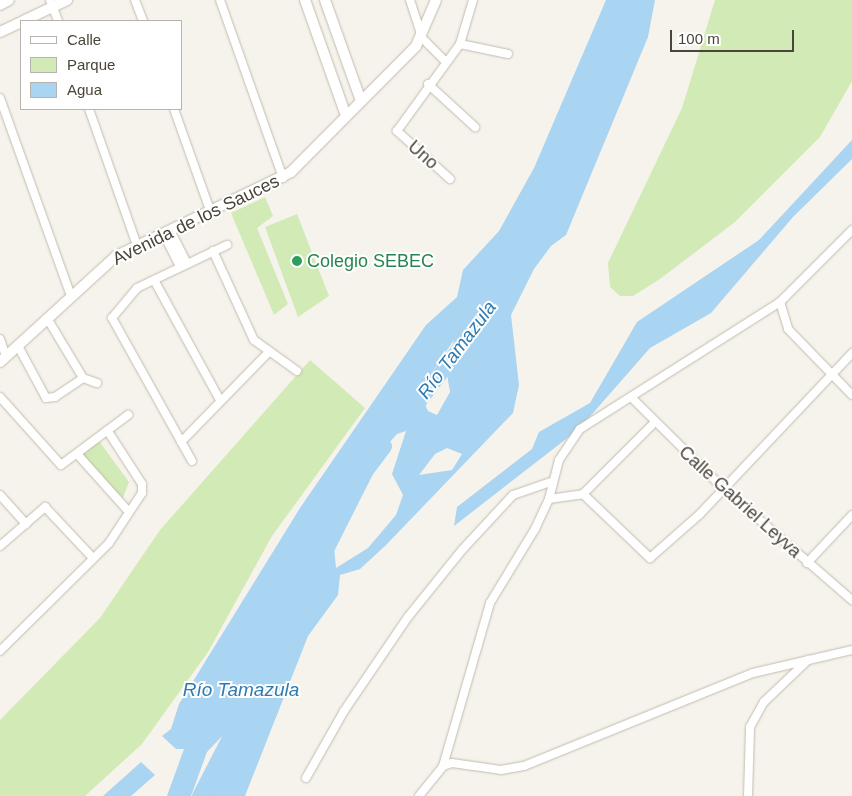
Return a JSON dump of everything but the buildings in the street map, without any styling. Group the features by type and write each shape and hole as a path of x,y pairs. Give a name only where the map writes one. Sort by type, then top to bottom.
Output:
{"street":[{"path":"0,4 10,0"},
{"path":"25,20 52,3 67,0"},
{"path":"135,0 143,20"},
{"path":"220,0 283,178"},
{"path":"305,0 346,116"},
{"path":"325,0 361,101"},
{"path":"410,0 422,38 446,62"},
{"name":"Avenida de los Sauces","path":"3,359 108,262 137,245 211,213 283,178 422,38 436,0"},
{"path":"473,0 460,44 428,84 475,127"},
{"path":"52,3 58,20"},
{"path":"0,32 20,23"},
{"path":"460,44 508,54"},
{"name":"Uno","path":"428,84 396,131 450,179"},
{"path":"0,98 71,296"},
{"path":"89,110 137,245"},
{"path":"174,110 211,213"},
{"path":"419,796 443,766 490,603 549,499 550,482 580,428 632,398 780,302 852,230"},
{"path":"167,232 183,265"},
{"path":"192,461 112,318 131,292 227,245"},
{"path":"213,251 252,335 268,353 297,371"},
{"path":"154,280 220,400"},
{"path":"780,302 788,328 852,395"},
{"path":"47,318 83,378 97,383"},
{"path":"0,339 3,359"},
{"path":"18,346 46,398 55,397 83,378"},
{"path":"181,442 268,353"},
{"path":"583,494 650,558 723,488 852,353"},
{"path":"0,397 56,464 64,464 78,455 128,415"},
{"name":"Calle Gabriel Leyva","path":"632,398 654,423 723,488 807,563 852,600"},
{"path":"549,499 583,494 654,423"},
{"path":"2,645 92,556 109,543 142,493 142,484 108,430"},
{"path":"78,455 129,512"},
{"path":"306,778 371,672 462,550 513,495 550,482"},
{"path":"0,495 26,524"},
{"path":"0,546 45,507 92,556"},
{"path":"807,563 852,515"},
{"path":"443,766 452,763 501,770 524,766 753,673 809,658 851,652"},
{"path":"748,796 750,727 764,702 809,658"}],"green space":[{"path":"715,0 852,0 852,81 820,137 735,222 660,279 633,296 620,296 610,287 608,263 682,108"},
{"name":"Colegio SEBEC","path":"265,197 273,216 257,228 288,304 274,315 231,213"},
{"name":"Colegio SEBEC","path":"297,214 329,296 298,317 265,227"},
{"path":"310,360 365,408 272,536 208,652 142,744 85,796 0,796 0,720 100,618 160,530"},
{"path":"99,441 129,482 123,498 80,457"}],"water":[{"name":"Río Tamazula","path":"606,0 655,0 648,37 566,235 551,246 534,269 511,315 519,385 513,413 386,545 360,569 340,575 338,595 308,636 245,796 205,796 229,753 226,732 207,752 191,796 167,796 184,749 176,749 162,736 171,729 179,704 300,508 426,325 457,297 463,270 499,231 534,168","holes":["454,340 446,369 450,392 437,415 428,411 419,391","406,431 392,474 403,495 396,515 368,548 336,568 332,525 365,470 397,434","447,448 462,454 452,470 419,475 435,454"]},
{"path":"852,140 852,159 793,217 711,313 650,348 579,429 454,526 457,507 532,449 539,432 590,403 637,322 759,240"},
{"path":"141,762 155,775 131,796 103,796"}],"waterway":[{"name":"Río Tamazula","path":"409,414 464,341"},
{"name":"Río Tamazula","path":"322,557 366,470 384,446"},
{"name":"Río Tamazula","path":"199,796 237,722"}],"place":[{"name":"Colegio SEBEC","path":"297,261"}]}
